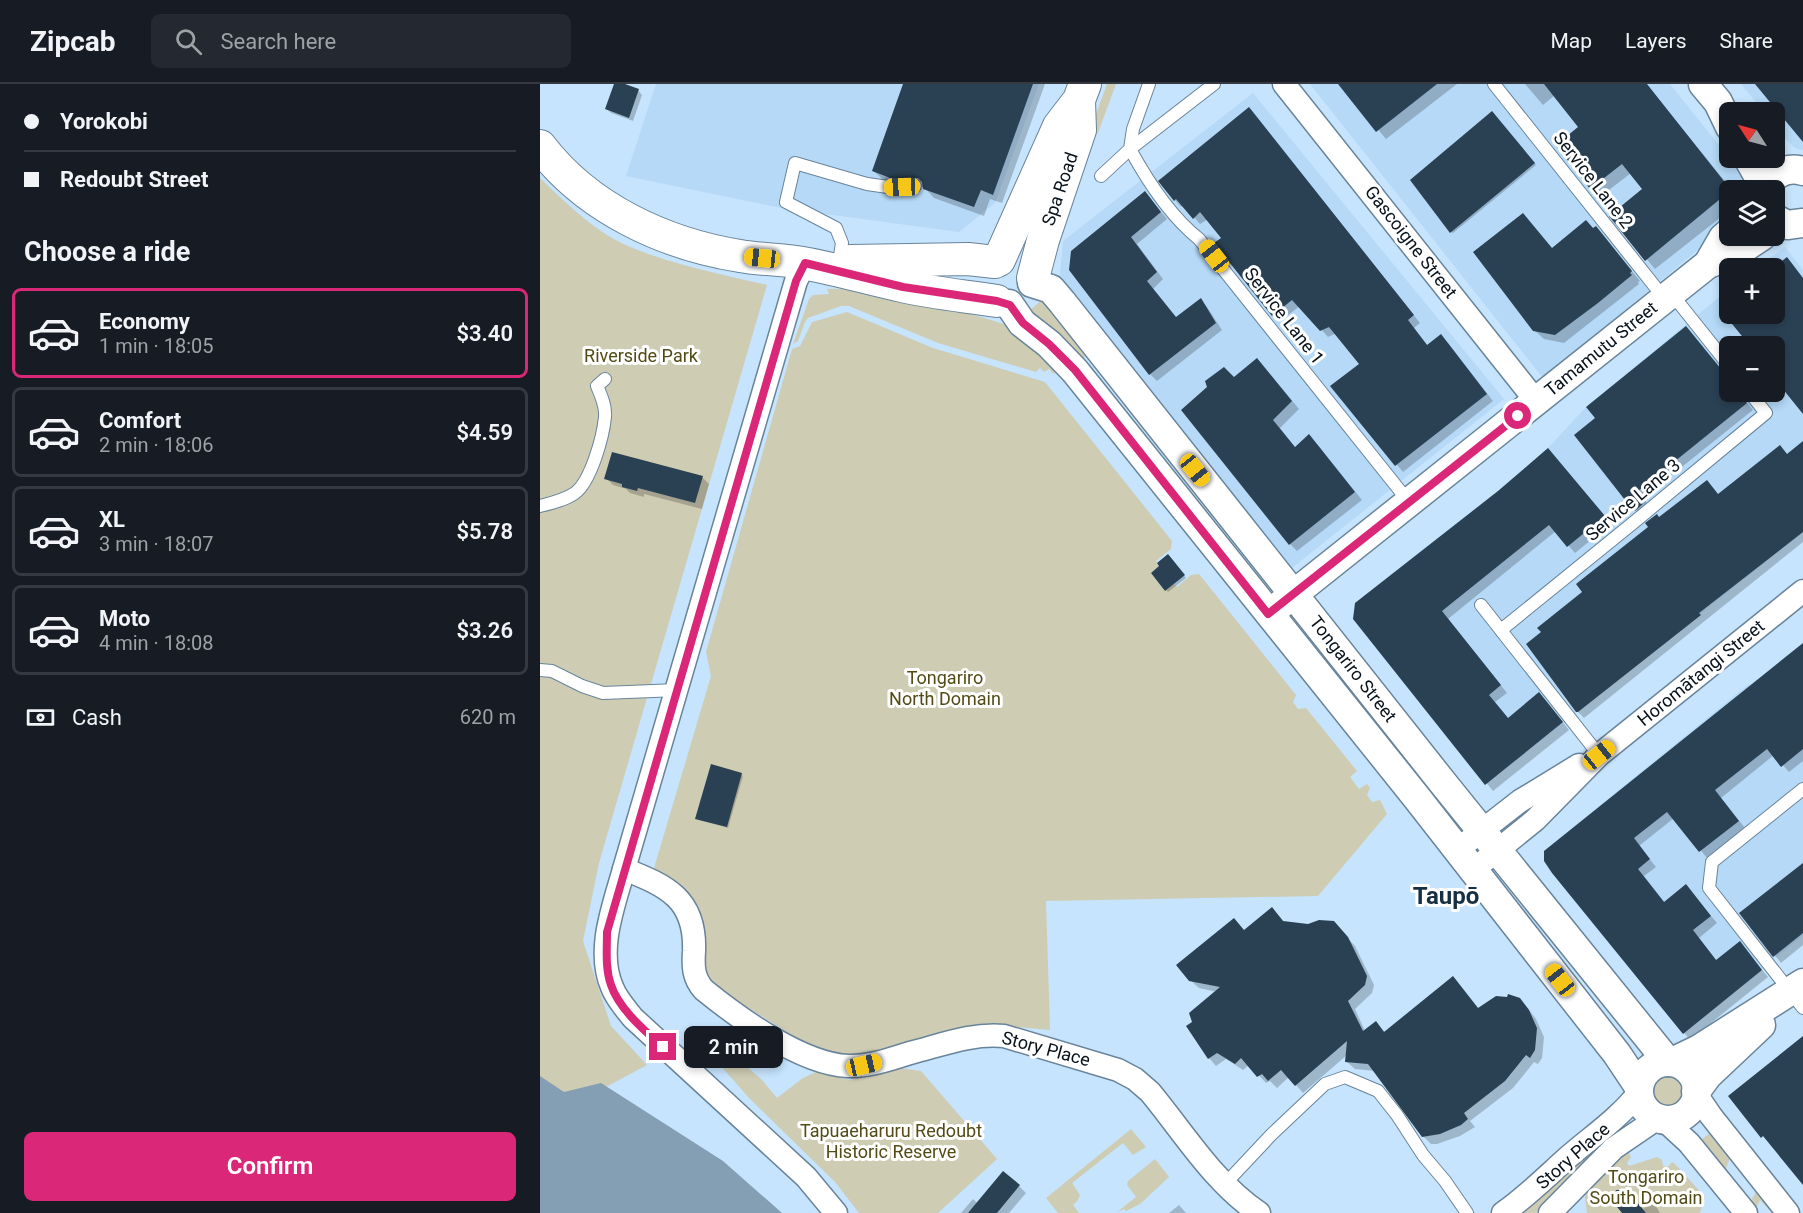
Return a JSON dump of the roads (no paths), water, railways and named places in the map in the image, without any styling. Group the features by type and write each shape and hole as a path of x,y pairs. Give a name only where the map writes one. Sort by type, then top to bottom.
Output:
{"main road":[{"name":"Spa Road","path":"997,261 1059,126 1082,92"},
{"name":"Spa Road","path":"1033,281 1043,240 1080,130 1082,92"},
{"path":"540,146 575,183 614,211 643,228 679,243 740,256 805,263 903,287 1003,303 1017,303 1025,298 1030,292 1033,281 1030,269 1016,258 997,261 968,259 805,263"},
{"path":"997,261 989,269 986,287 1003,303"}],"street":[{"name":"Gascoigne Street","path":"1284,84 1536,401"},
{"path":"1772,180 1789,164"},
{"name":"Tamamutu Street","path":"1708,264 1719,245"},
{"name":"Tamamutu Street","path":"1268,614 1708,264 1749,246"},
{"path":"805,263 796,281 624,869 607,932 606,963 611,986 633,1018 790,1161 837,1213"},
{"name":"Tongariro Street","path":"1033,281 1052,289 1490,840 1670,1062"},
{"name":"Tongariro Street","path":"1003,303 1075,370 1466,860 1617,1054 1639,1090"},
{"name":"Horomātangi Street","path":"1466,860 1490,840 1535,820 1599,755 1803,591"},
{"name":"Story Place","path":"624,869 652,880 677,897 684,905 693,928 694,975 698,984 749,1022 803,1055 834,1065 864,1065 957,1039 985,1035 1004,1036 1096,1063 1126,1074 1142,1084 1225,1184 1259,1213"},
{"path":"1746,1213 1689,1143 1661,1119 1647,1111 1639,1090 1642,1077 1658,1064 1670,1062 1699,1049 1755,1013 1799,994"},
{"path":"1661,1119 1670,1120 1682,1116 1692,1107 1696,1093 1708,1075 1765,1021 1799,994"},
{"path":"1670,1062 1683,1066 1691,1074 1696,1093 1711,1116 1788,1213"},
{"name":"Story Place","path":"1503,1213 1534,1190 1572,1154 1613,1122 1639,1090"},
{"name":"Story Place","path":"1550,1213 1614,1148 1661,1119"}],"lane":[{"path":"1130,149 1132,129 1149,84"},
{"path":"1101,176 1130,149 1214,84"},
{"name":"Service Lane 2","path":"1494,84 1667,296"},
{"name":"Service Lane 1","path":"1130,149 1145,176 1182,225 1200,239 1410,503"},
{"path":"839,262 842,243 836,228 786,202 795,163 867,184 888,187 915,186"},
{"path":"1667,296 1719,355"},
{"path":"540,506 575,493 592,470 605,416 603,398 597,386 605,379"},
{"name":"Service Lane 3","path":"1501,630 1625,531 1766,412 1758,402"},
{"path":"1481,605 1599,755"},
{"path":"540,670 552,671 582,686 603,693 678,690"},
{"path":"1799,994 1709,888 1712,862 1803,789"},
{"path":"1225,1184 1271,1135 1325,1084 1345,1077 1378,1091 1467,1213"}],"district":[{"name":"Taupō","path":"1446,896"}],"park label":[{"name":"Riverside Park","path":"641,356"},
{"name":"Tongariro North Domain","path":"945,688"},
{"name":"Tapuaeharuru Redoubt Historic Reserve","path":"891,1141"},
{"name":"Tongariro South Domain","path":"1646,1187"}]}
